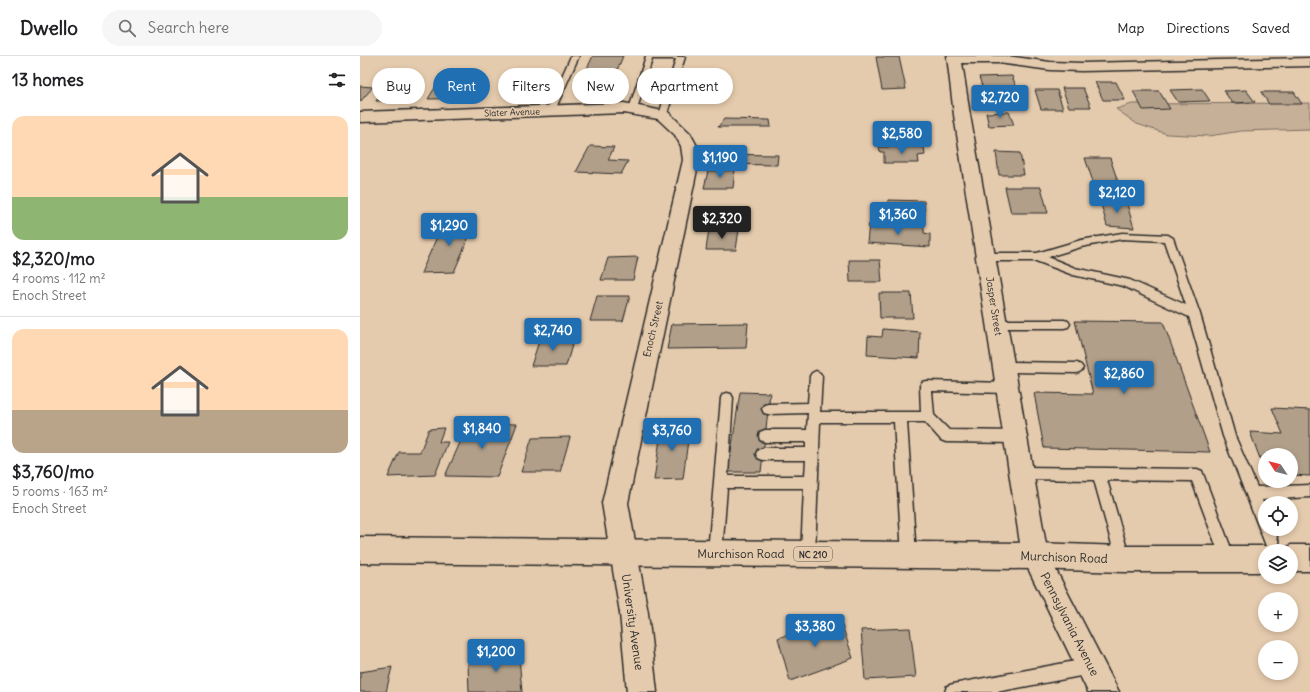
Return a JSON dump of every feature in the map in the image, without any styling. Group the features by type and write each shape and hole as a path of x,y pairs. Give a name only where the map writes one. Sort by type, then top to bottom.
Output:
{"street":[{"path":"954,58 998,59 1043,66 1082,67 1310,62"},
{"name":"Jasper Street","path":"954,58 1035,556"},
{"name":"Slater Avenue","path":"360,117 601,108 633,109 663,115"},
{"name":"Enoch Street","path":"622,552 614,503 691,160 689,146 682,133 663,115"},
{"name":"Murchison Road","path":"360,550 1035,556 1123,560 1258,559"},
{"name":"University Avenue","path":"622,552 634,613 642,692"},
{"name":"Pennsylvania Avenue","path":"1035,556 1104,692"},
{"path":"1298,558 1310,558"}],"lane":[{"path":"551,110 575,56"},
{"path":"633,109 649,57 681,57 663,115"},
{"path":"1037,258 1081,244 1122,236 1168,238 1194,314 1229,436 1258,508"},
{"path":"986,257 1037,258 1073,270 1126,283 1194,314"},
{"path":"997,324 1064,324"},
{"path":"1004,367 1078,368"},
{"path":"808,554 816,376"},
{"path":"1007,388 926,386 928,417 946,436 1015,437"},
{"path":"715,553 720,482 727,454 730,405"},
{"path":"768,409 814,413 928,417"},
{"path":"900,417 909,555"},
{"path":"765,436 813,436"},
{"path":"763,454 813,454"},
{"path":"1021,473 1196,475 1228,559"},
{"path":"1099,474 1123,560"},
{"path":"720,482 811,482"},
{"path":"1252,494 1310,491"},
{"path":"953,692 1091,666"}],"shaded area":[{"path":"1310,103 1310,129 1241,131 1209,136 1167,134 1137,124 1116,109 1132,104"}],"building":[{"path":"593,56 623,56 618,68 587,68"},
{"path":"876,57 899,57 906,89 882,90"},
{"path":"1012,76 1018,91 984,92 979,77"},
{"path":"1095,82 1116,82 1125,100 1103,100"},
{"path":"360,86 372,87 372,88 360,102"},
{"path":"1062,88 1083,88 1091,107 1069,107"},
{"path":"1202,89 1210,101 1178,102 1170,90"},
{"path":"1035,90 1057,90 1063,109 1041,109"},
{"path":"1246,90 1255,102 1232,103 1224,91"},
{"path":"433,91 433,99 428,99"},
{"path":"1133,91 1159,91 1170,109 1143,110"},
{"path":"1261,92 1294,92 1302,104 1269,104"},
{"path":"1009,112 1014,125 989,126 986,113"},
{"path":"724,119 770,120 771,127 718,127"},
{"path":"590,146 614,147 608,160 628,161 621,174 576,172"},
{"path":"879,147 924,147 925,155 918,156 919,163 884,163 884,152 880,152"},
{"path":"996,152 1020,153 1024,175 999,175"},
{"path":"713,154 778,155 777,165 711,164"},
{"path":"1085,158 1110,158 1120,188 1095,188"},
{"path":"735,170 733,188 704,188 708,171"},
{"path":"1005,187 1041,187 1048,213 1011,213"},
{"path":"888,200 924,201 925,215 888,214"},
{"path":"1100,200 1126,201 1134,228 1107,226"},
{"path":"476,220 454,272 421,273 444,221"},
{"path":"869,224 924,227 924,233 930,234 930,247 867,243"},
{"path":"709,229 739,229 736,250 706,250"},
{"path":"638,257 633,280 601,280 608,258"},
{"path":"849,260 880,260 882,282 850,282"},
{"path":"879,293 911,293 913,318 880,318"},
{"path":"597,296 630,296 623,321 590,321"},
{"path":"1075,321 1163,322 1210,452 1044,448 1034,393 1093,394"},
{"path":"748,323 746,348 667,349 672,324"},
{"path":"883,329 920,332 919,358 867,355 868,336 882,337"},
{"path":"540,338 574,338 566,366 531,366"},
{"path":"740,392 770,393 761,472 728,472"},
{"path":"1272,408 1310,410 1310,476 1298,475 1298,448 1258,448 1258,453 1250,432 1283,434"},
{"path":"469,423 517,424 497,477 445,476"},
{"path":"690,424 683,479 654,480 662,425"},
{"path":"444,428 439,442 448,442 435,475 388,477 399,452 420,452 429,429"},
{"path":"570,437 560,472 521,472 532,438"},
{"path":"839,616 853,658 790,681 778,638"},
{"path":"910,628 916,677 865,680 861,630"},
{"path":"518,646 522,692 469,692 468,664"},
{"path":"392,667 386,692 360,692 360,672"}]}
